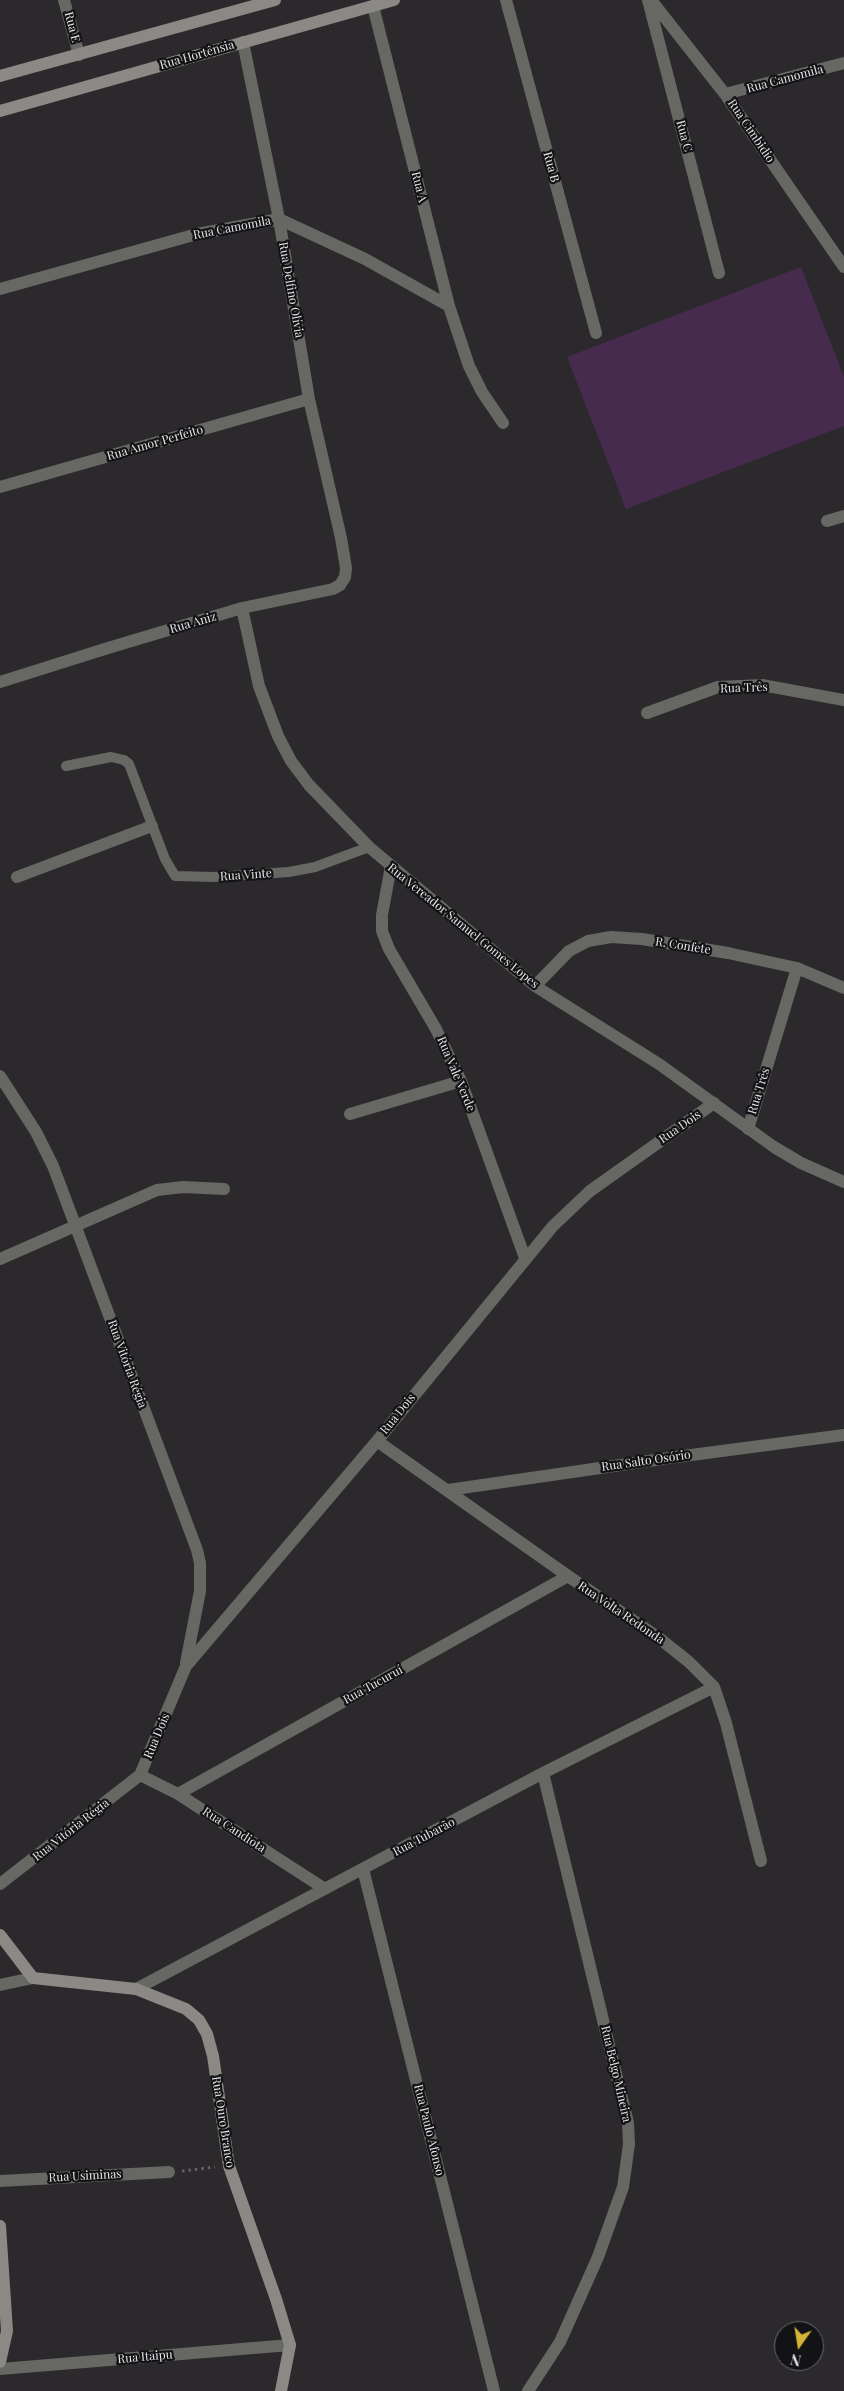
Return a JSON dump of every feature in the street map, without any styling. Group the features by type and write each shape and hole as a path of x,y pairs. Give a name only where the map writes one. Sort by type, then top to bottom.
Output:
{"street":[{"name":"Rua E","path":"64,0 79,55"},
{"path":"0,76 275,0"},
{"name":"Rua Hortênsia","path":"0,112 394,0"},
{"name":"Rua B","path":"506,0 596,333"},
{"name":"Rua Cimbidio","path":"650,0 725,94 844,266"},
{"name":"Rua C","path":"650,0 719,273"},
{"name":"Rua A","path":"373,6 449,306 469,366 482,392 503,423"},
{"name":"Rua Delfino Olívia","path":"243,42 279,219 309,398 341,538"},
{"name":"Rua Camomila","path":"725,94 844,63"},
{"name":"Rua Camomila","path":"0,289 197,234 279,219 365,259 449,306"},
{"name":"Rua Amor Perfeito","path":"0,488 309,398"},
{"path":"827,521 844,516"},
{"name":"Rua Aniz","path":"0,682 242,608 333,589 340,585 345,577 346,568 341,538"},
{"name":"Rua Vereador Samuel Gomes Lopes","path":"242,608 259,686 278,736 291,761 309,785 369,847 534,986 614,1034 801,1163 844,1182"},
{"name":"Rua Três","path":"647,713 718,687 762,685 844,700"},
{"path":"17,878 152,826"},
{"name":"Rua Vale Verde","path":"391,866 382,914 382,931 389,949 436,1029 462,1080 525,1258"},
{"name":"R. Confete","path":"534,986 569,951 588,941 611,937 728,953 797,968 844,988"},
{"name":"Rua Três","path":"748,1128 797,968"},
{"name":"Rua Vitória Régia","path":"0,1076 44,1147 76,1227 200,1563 200,1591 186,1666"},
{"path":"350,1114 462,1080"},
{"name":"Rua Dois","path":"140,1774 186,1666 377,1441 525,1258 553,1226 590,1191 714,1103"},
{"path":"0,1259 157,1190 183,1187 224,1189"},
{"name":"Rua Salto Osório","path":"448,1490 695,1454 844,1436"},
{"name":"Rua Volta Redonda","path":"377,1441 670,1646 714,1687 726,1724 761,1861"},
{"name":"Rua Tucuruí","path":"178,1794 568,1576"},
{"name":"Rua Tubarão","path":"136,1989 543,1773 714,1687"},
{"name":"Rua Belgo Mineira","path":"528,2391 560,2342 598,2257 623,2187 629,2144 628,2123 543,1773"},
{"name":"Rua Vitória Régia","path":"0,1884 140,1774"},
{"name":"Rua Candiota","path":"140,1774 178,1794 326,1889"},
{"name":"Rua Paulo Afonso","path":"363,1869 494,2391"},
{"path":"0,1935 33,1978"},
{"name":"Rua Ouro Branco","path":"0,1985 33,1978 136,1989 186,2009 199,2020 207,2034 213,2056 228,2166 284,2323 290,2345 281,2391"},
{"name":"Rua Usiminas","path":"0,2181 169,2172"},
{"path":"0,2226 8,2331 0,2362"},
{"name":"Rua Itaipu","path":"0,2369 290,2345"}],"lane":[{"name":"Rua Vinte","path":"66,766 103,758 124,760 131,767 171,872 180,877 259,875 297,870 315,867 369,847"}],"path":[{"path":"169,2172 228,2166"}],"shaded area":[{"path":"801,267 844,377 844,426 626,509 567,357"}]}
